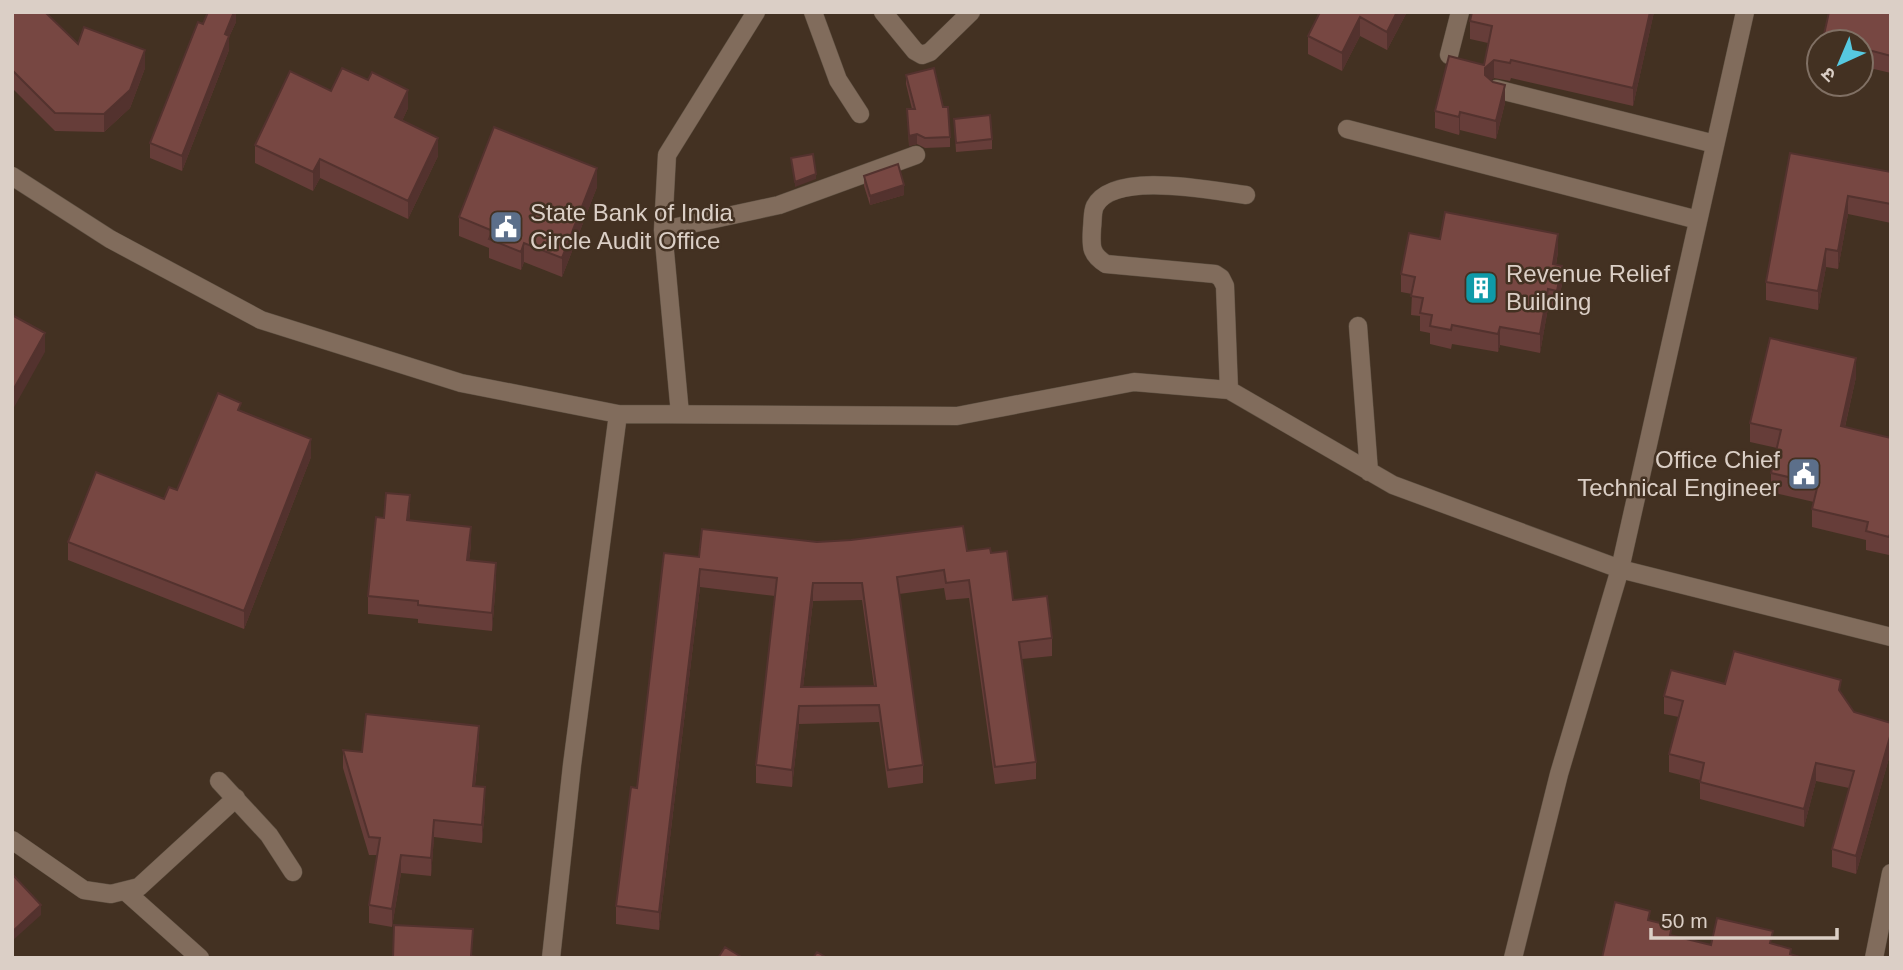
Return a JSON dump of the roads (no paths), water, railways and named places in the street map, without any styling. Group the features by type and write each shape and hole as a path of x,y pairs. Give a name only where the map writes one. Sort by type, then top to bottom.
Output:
{"street":[{"path":"680,414 663,230 667,155 756,12"},
{"path":"813,12 843,91 860,114"},
{"path":"883,12 915,51 922,55 930,52 971,12"},
{"path":"1449,55 1460,12"},
{"path":"1513,958 1559,774 1620,569 1745,12"},
{"path":"1496,89 1715,144"},
{"path":"1347,129 1698,220"},
{"path":"663,230 779,205 916,155"},
{"path":"12,176 110,239 261,320 461,383 618,414 957,416 1134,382 1229,390 1393,485 1620,569 1891,637"},
{"path":"1229,390 1225,286 1221,278 1215,274 1106,264 1090,249 1094,208 1102,197 1114,190 1179,186 1246,195"},
{"path":"1358,326 1369,472"},
{"path":"551,958 572,765 618,414"},
{"path":"219,781 270,835 293,872"},
{"path":"12,840 83,890 111,894 139,887 236,798"},
{"path":"1874,958 1891,873"},
{"path":"125,891 200,958"}],"place":[{"name":"State Bank of India Circle Audit Office","path":"506,227"},
{"name":"Revenue Relief Building","path":"1481,288"},
{"name":"Office Chief Technical Engineer","path":"1804,474"}]}
